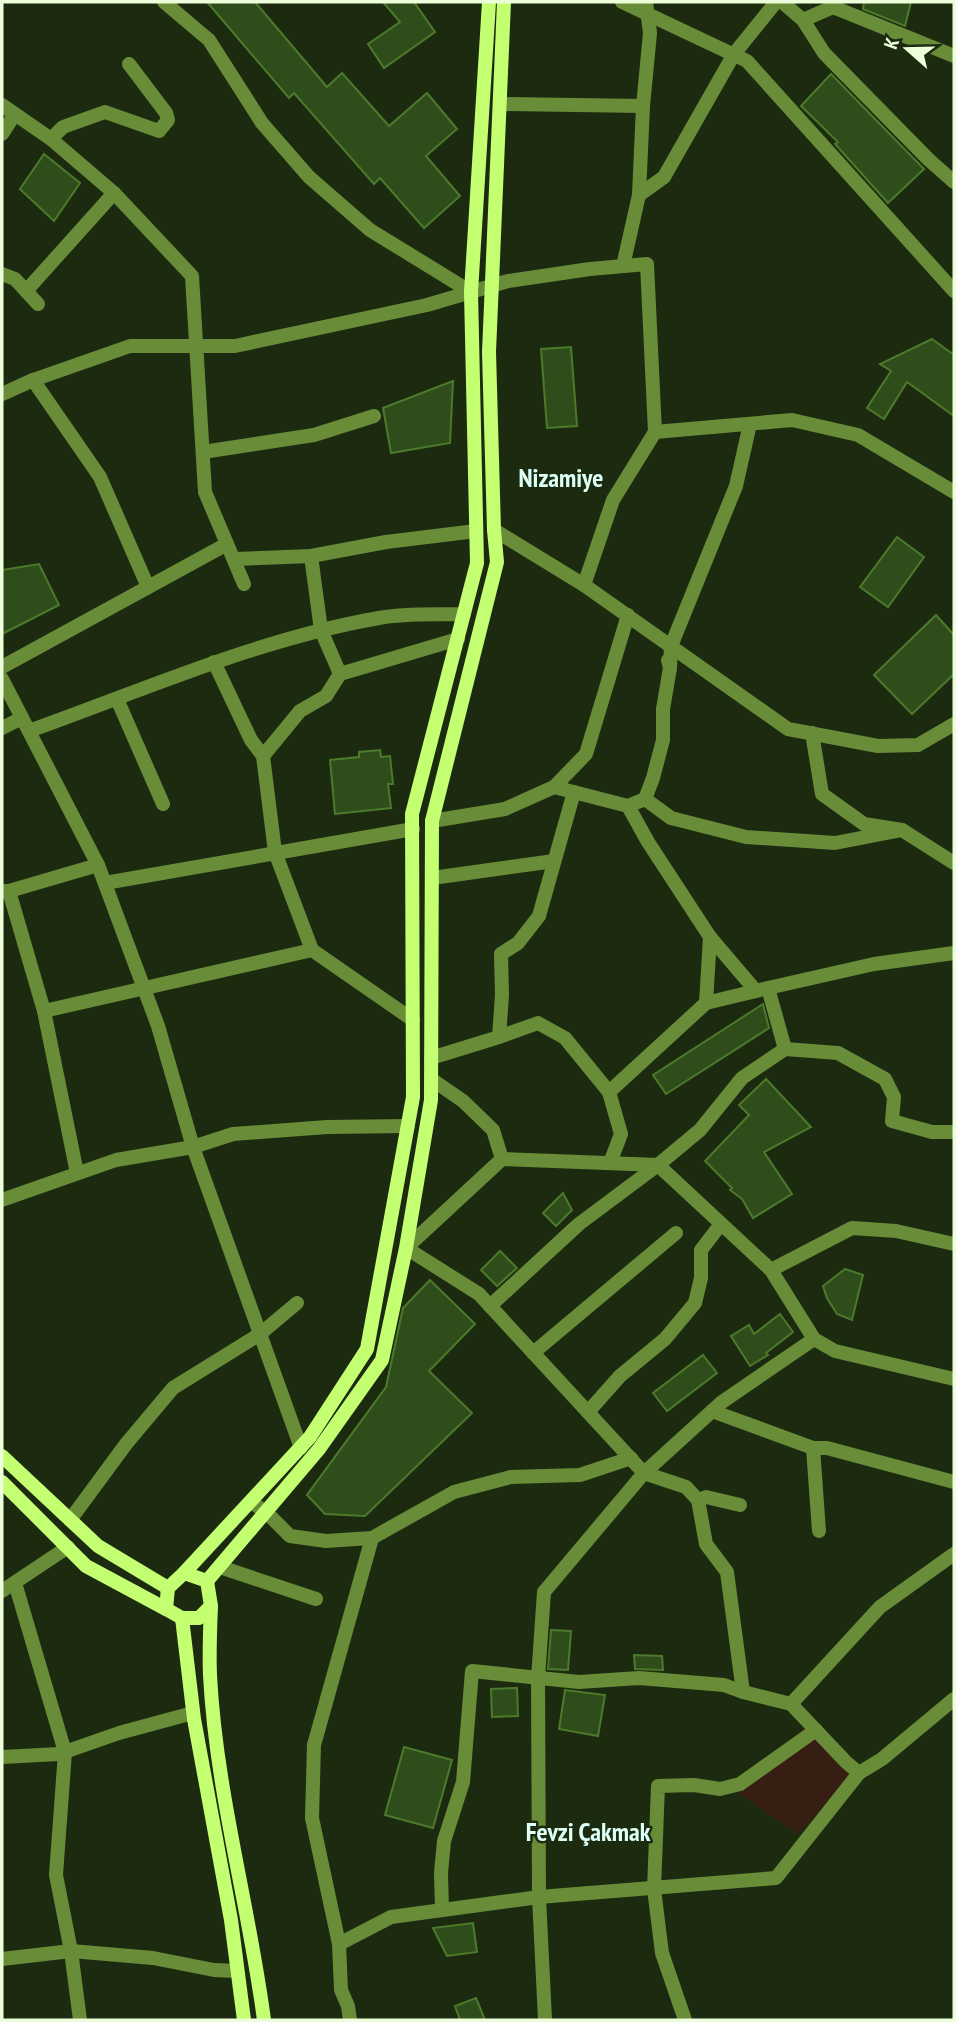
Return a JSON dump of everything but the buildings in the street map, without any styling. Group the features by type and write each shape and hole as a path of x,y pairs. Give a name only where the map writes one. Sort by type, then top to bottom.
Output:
{"street":[{"path":"164,2 209,40 262,123 309,177 370,230 471,292"},
{"path":"166,1609 168,1588 301,1448 367,1349 413,1097 412,814 477,563 471,292 489,2"},
{"path":"207,1581 319,1449 382,1360 406,1248 431,1100 432,821 497,562 489,352 504,2"},
{"path":"622,2 647,8 747,61 954,291"},
{"path":"639,195 664,177 734,54 776,2"},
{"path":"782,2 803,20 824,52 928,159 954,182"},
{"path":"803,20 834,4 954,56"},
{"path":"623,266 639,195 650,33 647,8"},
{"path":"51,139 63,127 105,112 159,131 168,120 166,113 129,64"},
{"path":"500,104 643,106"},
{"path":"2,105 51,139 114,193 192,276 205,492 244,584"},
{"path":"2,134 15,114"},
{"path":"26,291 114,193"},
{"path":"2,394 33,380 130,346 235,346 427,305 508,281 647,264 655,432 612,500 584,585"},
{"path":"2,274 15,279 38,304"},
{"path":"33,380 100,477 148,587"},
{"path":"203,452 314,435 374,416"},
{"path":"655,432 792,420 858,435 954,492"},
{"path":"554,787 628,806 645,799 663,740 663,709 670,668 666,642 736,486 750,424"},
{"path":"494,530 584,585 788,729 878,746 918,745 954,724"},
{"path":"234,559 311,556 386,542 476,531"},
{"path":"2,667 227,544"},
{"path":"311,556 321,630 340,674"},
{"path":"2,728 25,725 117,699 214,662 321,630 382,617 464,614"},
{"path":"432,821 505,809 554,787 586,754 628,615"},
{"path":"263,756 300,711 326,695 340,674 458,639"},
{"path":"214,662 251,740 263,756 275,852 312,950 413,1020"},
{"path":"2,679 105,883 158,1026 193,1147 301,1448"},
{"path":"117,699 163,804"},
{"path":"812,733 822,794 864,824 902,830 954,863"},
{"path":"499,1037 501,954 518,943 539,916 574,792"},
{"path":"645,799 671,818 746,836 835,843 902,830"},
{"path":"628,806 648,842 710,937 762,990 785,1049"},
{"path":"105,883 412,829"},
{"path":"432,878 554,861"},
{"path":"77,1173 44,1011 6,891 98,865"},
{"path":"706,1003 710,937"},
{"path":"44,1011 312,950"},
{"path":"609,1092 706,1003 874,964 954,953"},
{"path":"431,1058 538,1023 565,1038 609,1092 621,1134 610,1163"},
{"path":"490,1306 579,1224 700,1130 742,1078 785,1049 838,1053 886,1079 894,1097 892,1121 932,1132 954,1132"},
{"path":"431,1079 463,1101 493,1130 502,1159"},
{"path":"2,1200 116,1160 193,1147 233,1134 327,1127 408,1126"},
{"path":"406,1248 502,1159 658,1165 771,1270 814,1339 835,1350 954,1379"},
{"path":"588,1412 620,1376 665,1339 695,1303 701,1278 701,1250 720,1224"},
{"path":"771,1270 852,1228 896,1230 954,1244"},
{"path":"533,1353 676,1233"},
{"path":"406,1248 479,1294 644,1473 686,1488 698,1500 706,1544 727,1572 743,1692"},
{"path":"70,1520 126,1444 173,1388 260,1334 297,1304"},
{"path":"545,2020 539,1897 538,1678 544,1592 644,1473 722,1402 814,1339"},
{"path":"712,1411 813,1448 827,1448 954,1482"},
{"path":"813,1448 819,1531"},
{"path":"2,1456 98,1546 168,1588"},
{"path":"251,1502 266,1512 290,1536 326,1541 372,1538 454,1492 511,1477 580,1475 631,1458"},
{"path":"2,1482 86,1566 182,1618 199,1618 211,1606"},
{"path":"698,1500 706,1497 740,1505"},
{"path":"350,2020 348,2006 341,1990 339,1944 313,1818 314,1745 372,1538"},
{"path":"2,1591 68,1547"},
{"path":"792,1704 880,1607 954,1554"},
{"path":"220,1567 316,1599"},
{"path":"184,1573 207,1581"},
{"path":"207,1581 211,1606 210,1677 216,1744 264,2020"},
{"path":"15,1583 65,1752 56,1875 71,1951 80,2020"},
{"path":"182,1618 193,1713 231,1920 244,2020"},
{"path":"442,1910 444,1841 463,1782 472,1671 579,1682 639,1678 724,1685 792,1704 859,1773"},
{"path":"339,1944 391,1917 539,1897 776,1878 859,1773 882,1759 954,1699"},
{"path":"2,1757 59,1754 119,1733 193,1713"},
{"path":"685,2020 662,1953 654,1889 658,1786 694,1785 720,1789 740,1784 817,1730"},
{"path":"2,1959 71,1951 153,1958 214,1970 257,1968"}],"shaded area":[{"path":"806,1726 852,1775 798,1834 734,1790"}],"district":[{"name":"Nizamiye","path":"561,478"},
{"name":"Fevzi Çakmak","path":"588,1832"}]}
